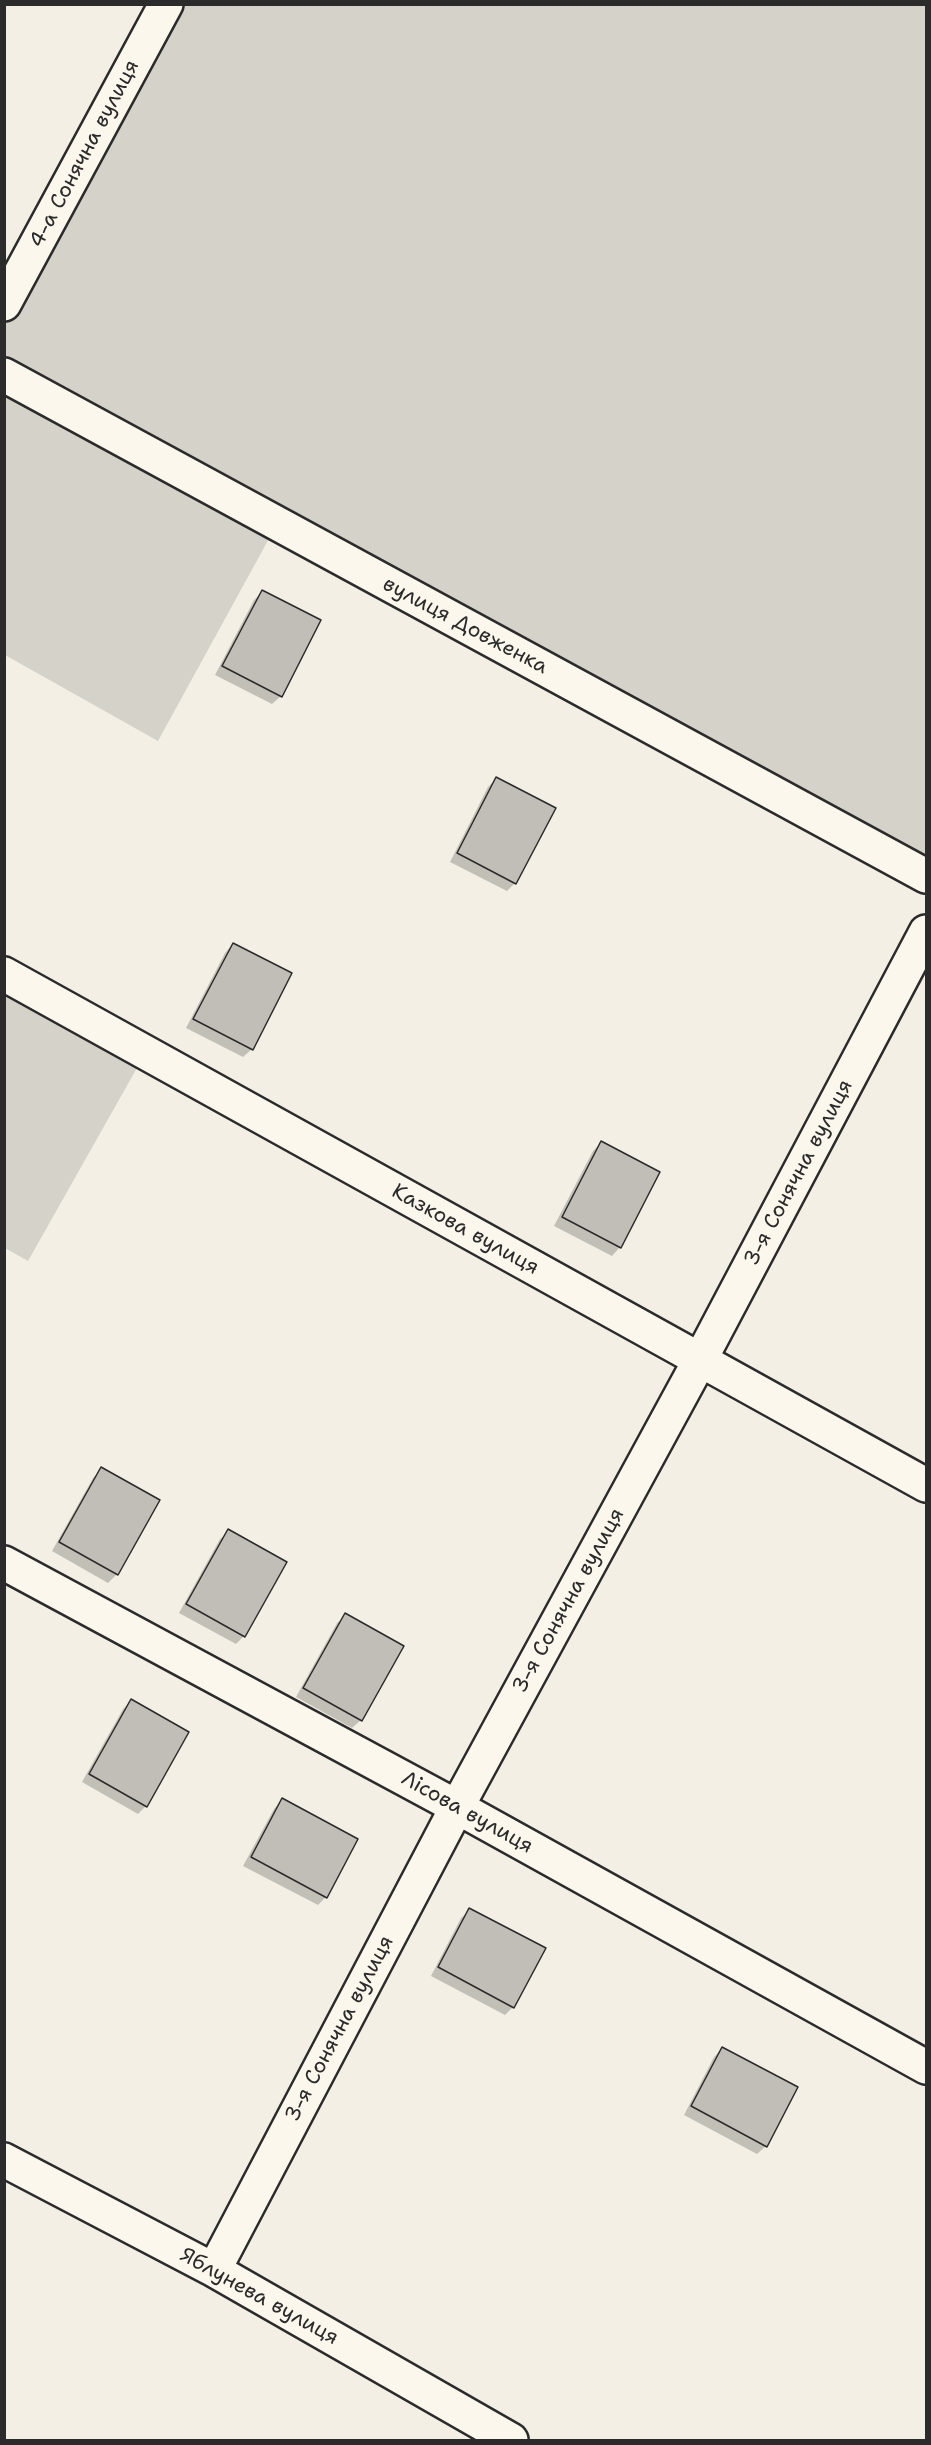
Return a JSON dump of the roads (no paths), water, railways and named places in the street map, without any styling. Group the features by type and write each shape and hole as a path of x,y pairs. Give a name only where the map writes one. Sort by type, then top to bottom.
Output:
{"street":[{"name":"4-а Сонячна вулиця","path":"4,304 166,4"},
{"name":"вулиця Довженка","path":"4,375 927,876"},
{"name":"3-я Сонячна вулиця","path":"214,2270 457,1807 700,1360 927,932"},
{"name":"Казкова вулиця","path":"4,974 927,1485"},
{"name":"Лісова вулиця","path":"4,1563 457,1807 927,2067"},
{"name":"Яблунева вулиця","path":"4,2160 214,2270 511,2440"}]}
